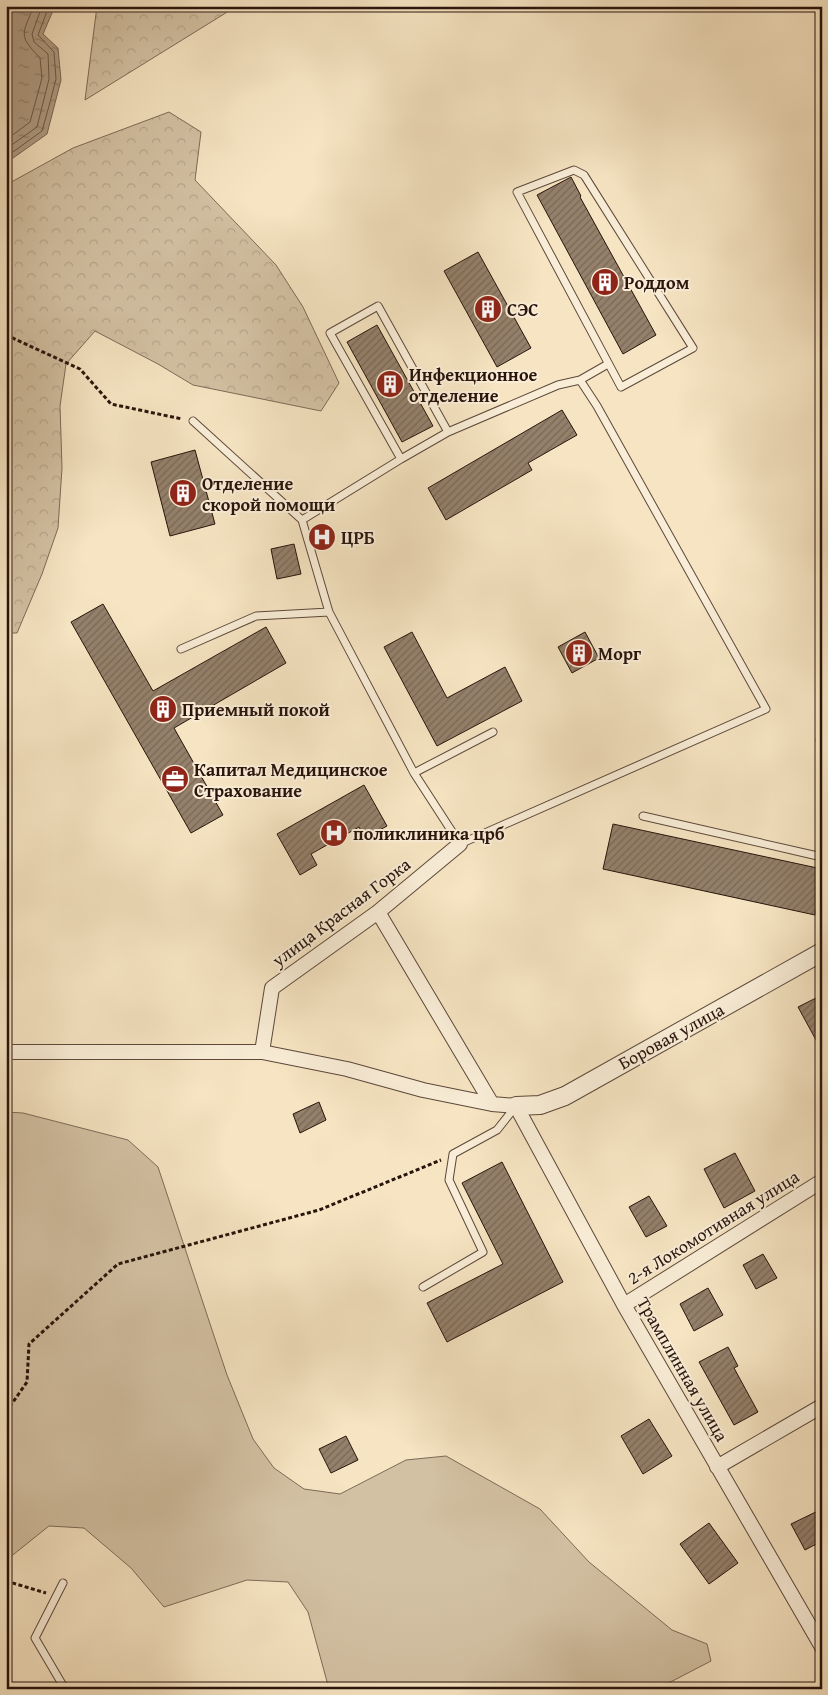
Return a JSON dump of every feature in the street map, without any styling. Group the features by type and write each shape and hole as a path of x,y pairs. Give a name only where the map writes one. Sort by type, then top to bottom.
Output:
{"street":[{"name":"улица Красная Горка","path":"262,1052 272,988 378,912 460,844"},
{"path":"378,912 492,1104"},
{"name":"Боровая улица","path":"516,1106 540,1105 565,1096 822,952"},
{"path":"6,1052 262,1052 347,1069 423,1090 492,1104 516,1106"},
{"name":"Трамплинная улица","path":"516,1106 624,1305 822,1647"},
{"name":"2-я Локомотивная улица","path":"624,1305 822,1181"},
{"path":"717,1467 822,1406"}],"lane":[{"path":"574,170 584,175 693,348 622,387 608,364 517,192 574,170"},
{"path":"400,459 330,333 378,306 448,432"},
{"path":"302,520 400,459 448,432 558,385 580,380 608,364"},
{"path":"193,421 302,520 329,612 414,773 460,844 766,709 597,406 580,380"},
{"path":"181,649 256,616 329,612"},
{"path":"414,773 493,732"},
{"path":"643,816 822,857"},
{"path":"423,1287 483,1252 449,1180 453,1154 497,1130 516,1106"},
{"path":"63,1583 35,1638 64,1689"}],"path":[{"path":"6,335 80,368 112,404 193,421"},
{"path":"6,1412 27,1382 29,1344 118,1264 319,1210 434,1164 453,1154"},
{"path":"6,1581 56,1596"}],"green space":[{"path":"97,6 237,6 85,100"},
{"path":"169,112 201,132 195,180 276,265 303,307 339,383 321,411 193,385 158,364 95,331 66,364 60,406 62,468 58,528 42,574 17,633 6,633 6,185 73,148"},
{"path":"6,1112 23,1113 128,1140 158,1167 227,1375 253,1439 274,1468 304,1489 340,1494 406,1460 446,1456 540,1509 589,1562 672,1630 707,1644 711,1661 657,1689 329,1689 308,1612 288,1582 247,1580 164,1607 131,1568 84,1528 49,1526 9,1558 6,1563"}],"water":[{"path":"6,6 55,6 43,34 58,48 61,80 47,134 6,163"}],"building":[{"name":"Роддом","path":"571,177 580,197 656,335 623,354 537,195"},
{"name":"СЭС","path":"478,252 531,348 497,367 444,271"},
{"name":"Инфекционное отделение","path":"377,325 433,426 402,442 347,342"},
{"path":"562,410 577,435 528,463 532,470 446,520 428,488"},
{"name":"Отделение скорой помощи","path":"195,450 215,524 170,536 151,462"},
{"path":"294,544 301,574 277,579 271,549"},
{"name":"Приемный покой","path":"103,604 153,691 266,627 286,663 174,728 223,815 191,833 71,622"},
{"path":"412,632 447,698 505,667 522,701 437,746 384,647"},
{"name":"Морг","path":"585,632 599,658 572,673 558,647"},
{"name":"поликлиника црб","path":"364,785 387,826 365,838 359,827 311,854 317,865 300,875 277,834"},
{"path":"613,824 822,869 822,885 815,915 603,869"},
{"path":"822,995 822,1051 798,1007"},
{"path":"319,1102 326,1120 300,1133 293,1114"},
{"path":"735,1153 755,1191 724,1208 704,1169"},
{"path":"502,1162 563,1282 447,1342 427,1303 503,1264 462,1183"},
{"path":"649,1196 667,1226 646,1237 629,1207"},
{"path":"763,1254 777,1278 756,1289 743,1265"},
{"path":"708,1288 723,1315 694,1331 680,1304"},
{"path":"728,1347 738,1366 734,1368 758,1412 734,1425 699,1362"},
{"path":"649,1419 672,1456 643,1474 621,1436"},
{"path":"346,1436 358,1460 331,1473 319,1449"},
{"path":"822,1509 822,1541 805,1550 791,1524"},
{"path":"709,1523 738,1563 709,1584 680,1544"}],"place":[{"name":"Роддом","path":"605,282"},
{"name":"СЭС","path":"488,309"},
{"name":"Инфекционное отделение","path":"390,384"},
{"name":"Отделение скорой помощи","path":"183,493"},
{"name":"ЦРБ","path":"322,537"},
{"name":"Морг","path":"579,653"},
{"name":"Приемный покой","path":"163,709"},
{"name":"Капитал Медицинское Страхование","path":"175,779"},
{"name":"поликлиника црб","path":"334,833"}]}
